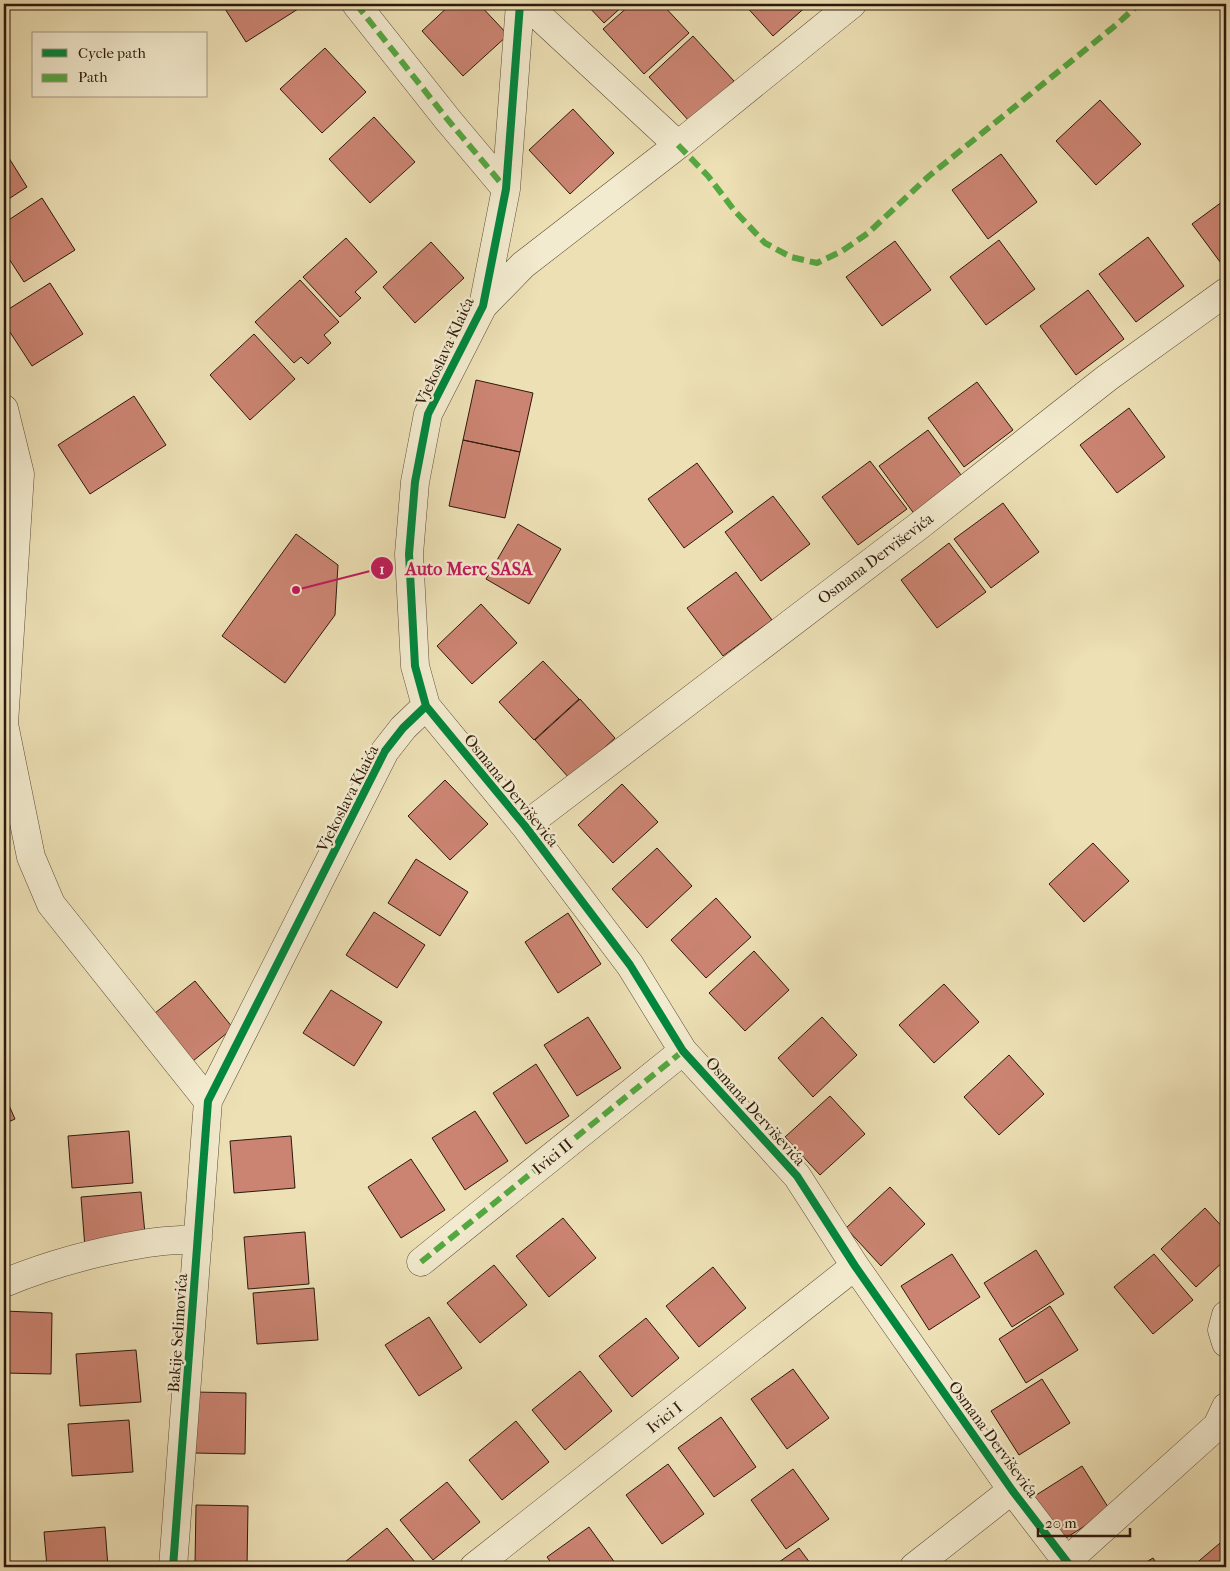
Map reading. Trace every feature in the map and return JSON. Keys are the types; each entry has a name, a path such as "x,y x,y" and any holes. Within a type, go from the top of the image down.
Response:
{"street":[{"path":"356,4 448,120 506,189"},
{"name":"Vjekoslava Klaića","path":"208,1101 385,751 403,728 426,706 415,666 409,554 415,482 428,414 483,306 506,189 520,4"},
{"path":"526,4 678,145"},
{"path":"483,306 523,266 678,145 852,4"},
{"name":"Osmana Derviševića","path":"525,826 920,525 1107,378 1226,292"},
{"path":"4,409 20,474 4,724 32,857 52,904 208,1101"},
{"name":"Osmana Derviševića","path":"426,706 525,826 630,965 683,1051 797,1176 855,1266 1012,1490 1069,1564"},
{"name":"Ivici II","path":"422,1262 683,1051"},
{"name":"Bakije Selimovića","path":"173,1567 208,1101"},
{"path":"4,1283 38,1269 88,1255 150,1243 198,1239"},
{"name":"Ivici I","path":"474,1567 855,1266"},
{"path":"1226,1315 1222,1330 1226,1343"},
{"path":"1069,1564 1217,1426 1226,1407"},
{"path":"914,1567 1012,1490"}],"building":[{"path":"222,4 294,4 298,9 246,42"},
{"path":"451,4 479,4 508,35 463,76 422,31"},
{"path":"586,4 625,4 604,23"},
{"path":"631,4 662,4 689,33 644,74 603,29"},
{"path":"744,4 809,4 773,36"},
{"path":"693,36 734,81 690,122 649,77"},
{"path":"325,48 366,92 322,133 280,89"},
{"path":"1100,100 1141,144 1096,185 1056,141"},
{"path":"573,109 614,153 570,194 529,150"},
{"path":"374,117 415,162 370,203 329,159"},
{"path":"4,150 27,187 4,202"},
{"path":"1001,154 1037,202 988,239 952,190"},
{"path":"42,198 75,250 24,282 4,251 4,223"},
{"path":"1226,199 1226,270 1192,224"},
{"path":"1148,237 1184,286 1136,322 1099,274"},
{"path":"346,238 377,272 355,292 361,298 340,317 303,277"},
{"path":"999,240 1035,289 986,325 950,277"},
{"path":"895,241 931,290 882,326 846,277"},
{"path":"431,242 464,278 415,323 383,287"},
{"path":"300,280 339,322 324,335 331,343 308,364 301,357 294,363 255,322"},
{"path":"50,283 83,334 32,366 4,323 4,312"},
{"path":"1088,290 1124,339 1076,375 1040,326"},
{"path":"254,334 295,379 250,420 210,375"},
{"path":"476,380 533,393 520,452 463,440"},
{"path":"977,382 1013,430 964,467 928,418"},
{"path":"134,396 166,445 90,494 58,445"},
{"path":"1129,408 1165,457 1117,493 1080,445"},
{"path":"928,430 964,479 915,515 879,466"},
{"path":"463,440 520,452 505,518 449,506"},
{"path":"870,461 907,509 858,545 822,497"},
{"path":"697,463 733,512 684,548 648,499"},
{"path":"773,496 810,544 761,581 725,532"},
{"path":"1003,503 1039,552 991,588 954,539"},
{"path":"518,524 561,549 529,604 486,579"},
{"path":"296,534 338,565 335,615 285,683 222,636"},
{"path":"949,543 986,592 937,628 901,580"},
{"path":"736,572 772,620 723,656 687,608"},
{"path":"481,604 517,643 472,684 437,646"},
{"path":"543,661 579,699 534,740 499,702"},
{"path":"580,699 615,738 570,779 535,740"},
{"path":"445,780 488,824 450,860 408,816"},
{"path":"622,784 658,822 613,863 578,825"},
{"path":"1093,843 1129,881 1084,922 1049,884"},
{"path":"657,848 692,886 647,928 612,889"},
{"path":"416,859 468,892 440,936 388,903"},
{"path":"716,898 751,937 706,978 671,940"},
{"path":"374,912 425,945 397,988 346,955"},
{"path":"568,913 601,964 558,993 525,942"},
{"path":"754,951 789,990 745,1031 709,993"},
{"path":"195,981 233,1028 193,1061 155,1013"},
{"path":"944,984 979,1022 934,1063 899,1025"},
{"path":"331,990 382,1022 354,1066 303,1033"},
{"path":"588,1017 621,1068 577,1096 544,1045"},
{"path":"822,1017 857,1055 813,1097 778,1058"},
{"path":"1009,1055 1044,1094 999,1135 964,1097"},
{"path":"536,1064 569,1116 526,1144 493,1093"},
{"path":"4,1094 15,1119 4,1124"},
{"path":"830,1096 865,1134 820,1175 785,1137"},
{"path":"475,1111 508,1161 465,1190 432,1138"},
{"path":"129,1131 133,1183 72,1188 68,1136"},
{"path":"291,1136 295,1188 234,1193 230,1141"},
{"path":"411,1159 445,1210 401,1238 368,1187"},
{"path":"890,1187 925,1224 881,1266 846,1228"},
{"path":"141,1192 146,1244 85,1248 81,1197"},
{"path":"1205,1208 1226,1231 1226,1259 1196,1287 1161,1249"},
{"path":"563,1218 596,1258 549,1297 516,1256"},
{"path":"305,1232 309,1284 248,1289 244,1237"},
{"path":"1036,1250 1064,1294 1012,1327 984,1283"},
{"path":"952,1254 980,1297 929,1330 901,1286"},
{"path":"1154,1254 1193,1300 1153,1334 1114,1287"},
{"path":"494,1265 527,1305 480,1343 447,1303"},
{"path":"713,1267 746,1308 699,1347 666,1306"},
{"path":"314,1288 318,1340 257,1344 253,1293"},
{"path":"1050,1306 1078,1350 1026,1383 999,1339"},
{"path":"4,1311 52,1313 51,1374 4,1373"},
{"path":"429,1317 462,1368 419,1396 385,1345"},
{"path":"646,1318 679,1358 632,1397 599,1356"},
{"path":"136,1350 141,1402 80,1406 76,1354"},
{"path":"793,1369 829,1418 787,1449 751,1399"},
{"path":"580,1371 612,1411 565,1450 532,1410"},
{"path":"1042,1379 1070,1423 1019,1455 991,1411"},
{"path":"194,1392 246,1393 245,1454 193,1453"},
{"path":"721,1417 756,1467 714,1497 678,1448"},
{"path":"129,1420 133,1472 72,1476 68,1424"},
{"path":"516,1421 549,1462 502,1500 469,1460"},
{"path":"668,1464 704,1514 662,1544 626,1495"},
{"path":"1082,1466 1110,1510 1058,1543 1030,1499"},
{"path":"793,1469 829,1519 786,1549 751,1500"},
{"path":"447,1482 480,1522 433,1560 400,1520"},
{"path":"196,1505 248,1506 247,1567 195,1565"},
{"path":"105,1527 108,1567 47,1567 44,1532"},
{"path":"589,1527 618,1567 554,1567 547,1557"},
{"path":"387,1528 419,1567 340,1566"},
{"path":"1226,1538 1226,1567 1193,1566"},
{"path":"799,1548 813,1567 772,1567"},
{"path":"1153,1558 1159,1567 1138,1567"}],"marked path":[{"path":"356,4 448,120 506,189"},
{"path":"678,145 708,176 734,210 765,243 791,257 817,263 842,251 868,233 929,176 1116,25 1139,4"},
{"path":"421,1262 683,1051"}],"cycle path":[{"path":"173,1567 208,1101 385,751 403,728 426,706 415,666 409,554 415,482 428,414 483,306 506,189 520,4"},
{"path":"426,706 525,826 630,965 683,1051 797,1176 855,1266 1012,1490 1071,1567"}],"place":[{"name":"Auto Merc SASA","path":"296,590"}]}
